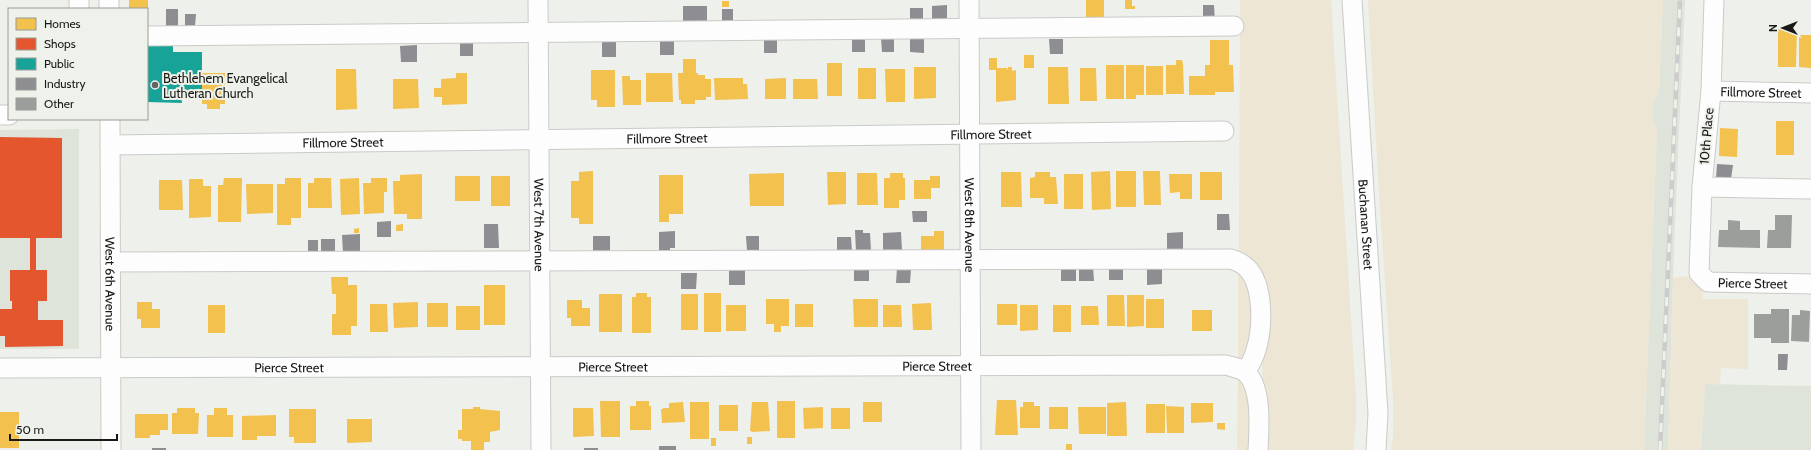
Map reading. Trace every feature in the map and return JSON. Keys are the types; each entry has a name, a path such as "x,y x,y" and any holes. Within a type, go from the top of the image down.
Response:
{"street":[{"name":"West 7th Avenue","path":"538,0 541,450"},
{"name":"West 8th Avenue","path":"969,0 971,450"},
{"name":"Buchanan Street","path":"1352,0 1378,413 1376,450"},
{"name":"10th Place","path":"1699,273 1702,187 1711,91 1714,0"},
{"path":"148,36 1234,26"},
{"name":"Fillmore Street","path":"1711,91 1811,93"},
{"name":"West 6th Avenue","path":"110,120 111,450"},
{"name":"Fillmore Street","path":"110,145 1224,131"},
{"path":"1702,187 1811,189"},
{"path":"110,262 540,262 1231,258 1241,263 1248,269 1255,282 1259,298 1260,317 1257,349 1252,361 1244,372 1253,384 1257,395 1258,450"},
{"name":"Pierce Street","path":"1699,273 1708,282 1811,284"},
{"name":"Pierce Street","path":"0,368 1226,365 1244,372"}],"shaded area":[{"path":"1240,0 1331,0 1356,399 1356,421 1353,450 1261,450 1263,324 1239,252"},
{"path":"1368,0 1663,0 1659,91 1652,110 1657,128 1644,450 1391,450 1393,437 1393,399"},
{"path":"1663,0 1685,0 1674,245 1668,450 1644,450 1657,128 1652,120 1653,103 1659,91"},
{"path":"79,129 79,349 0,349 0,130"},
{"path":"1238,264 1255,294 1250,352 1238,364"},
{"path":"1687,276 1703,281 1703,299 1748,299 1748,369 1721,368 1720,384 1705,384 1701,450 1668,450 1673,278"},
{"path":"1238,376 1248,383 1253,450 1237,450"},
{"path":"1705,384 1811,386 1811,450 1701,450"}],"building: Homes":[{"path":"129,0 148,0 148,8 129,8"},
{"path":"1086,0 1104,0 1104,19 1086,19"},
{"path":"1125,0 1132,0 1132,6 1135,6 1135,9 1125,9"},
{"path":"722,1 729,1 729,7 722,7"},
{"path":"1778,29 1797,30 1796,67 1778,67"},
{"path":"1799,35 1811,35 1811,68 1799,67"},
{"path":"1210,40 1229,40 1229,65 1233,65 1234,92 1215,92 1215,95 1189,95 1189,76 1205,76 1205,65 1210,65"},
{"path":"1024,55 1034,55 1034,68 1024,68"},
{"path":"989,58 997,58 997,68 1007,68 1008,70 1008,67 1012,67 1012,71 1016,70 1016,100 996,102 996,70 989,70"},
{"path":"683,59 696,59 696,73 698,73 698,75 705,75 705,79 711,79 711,97 706,97 706,100 695,100 695,104 681,104 681,100 679,100 678,73 683,73"},
{"path":"1176,60 1182,60 1183,64 1184,94 1166,94 1166,65 1176,65"},
{"path":"827,63 842,63 842,96 827,96"},
{"path":"1106,65 1124,65 1124,99 1106,99"},
{"path":"1126,65 1144,65 1144,95 1136,95 1136,99 1126,99"},
{"path":"1146,66 1163,66 1163,95 1146,95"},
{"path":"914,67 936,67 936,98 914,99"},
{"path":"1048,67 1068,67 1069,104 1048,104"},
{"path":"858,68 876,68 876,99 858,99"},
{"path":"1080,68 1096,68 1097,101 1080,101"},
{"path":"336,69 356,69 357,109 336,110"},
{"path":"885,69 905,69 905,102 886,102"},
{"path":"591,70 615,70 615,107 597,107 597,100 591,100"},
{"path":"202,73 225,73 225,104 220,104 220,109 207,109 207,104 202,104"},
{"path":"456,73 467,73 467,104 442,105 442,97 434,97 434,88 441,88 441,79 456,78"},
{"path":"646,73 672,73 673,102 646,102"},
{"path":"622,76 630,76 630,80 641,80 641,105 623,105"},
{"path":"714,78 743,78 743,84 747,84 748,99 715,100"},
{"path":"786,78 786,99 765,99 765,79"},
{"path":"393,79 418,79 419,108 393,109"},
{"path":"793,79 817,79 818,99 793,99"},
{"path":"1776,121 1794,121 1794,155 1776,155"},
{"path":"1720,128 1738,129 1737,157 1719,156"},
{"path":"593,171 593,224 579,224 579,218 571,218 571,181 579,181 579,172"},
{"path":"1110,171 1111,209 1092,210 1091,172"},
{"path":"1116,171 1136,171 1136,207 1116,207"},
{"path":"1143,171 1160,171 1161,205 1144,205"},
{"path":"827,172 846,172 846,204 828,205"},
{"path":"1001,172 1021,172 1022,207 1001,207"},
{"path":"1035,172 1050,172 1050,177 1056,177 1058,204 1044,204 1044,198 1030,198 1030,178 1035,177"},
{"path":"1200,172 1222,172 1222,200 1200,200"},
{"path":"784,173 784,206 750,206 749,174"},
{"path":"857,173 877,173 878,205 857,205"},
{"path":"890,173 903,173 903,178 905,178 905,200 899,200 899,208 884,208 884,178 890,178"},
{"path":"422,174 422,219 407,219 407,214 394,214 393,181 400,181 400,175"},
{"path":"1064,174 1083,174 1083,209 1064,209"},
{"path":"1169,174 1192,174 1192,199 1180,199 1180,192 1170,193"},
{"path":"659,175 683,175 683,214 669,214 669,222 659,222"},
{"path":"455,176 480,176 480,201 455,201"},
{"path":"491,176 510,176 510,206 491,206"},
{"path":"930,176 940,176 940,188 931,188 931,199 914,199 914,180 930,180"},
{"path":"224,178 242,178 241,222 218,222 218,185 223,185"},
{"path":"285,178 301,178 301,218 291,218 291,225 277,225 277,184 285,184"},
{"path":"314,178 331,178 332,208 308,208 308,183 314,183"},
{"path":"359,178 360,214 341,215 340,179"},
{"path":"371,178 387,178 387,192 384,192 384,213 364,214 363,183 371,183"},
{"path":"189,179 203,179 203,186 211,186 211,217 189,218"},
{"path":"159,180 182,180 183,210 159,210"},
{"path":"246,184 273,184 273,213 247,214"},
{"path":"403,224 403,231 396,231 396,225"},
{"path":"359,228 359,233 354,233 354,229"},
{"path":"934,231 944,231 944,252 921,252 921,236 934,236"},
{"path":"331,277 348,277 348,285 357,285 357,326 351,326 351,335 332,335 332,314 336,314 336,294 332,294"},
{"path":"484,285 505,285 505,325 484,325"},
{"path":"636,293 647,293 647,297 651,297 651,333 632,333 632,297 636,297"},
{"path":"704,293 721,293 721,332 704,332"},
{"path":"599,294 622,294 622,332 599,332"},
{"path":"681,294 698,294 698,330 681,330"},
{"path":"1107,295 1124,295 1125,326 1107,326"},
{"path":"1127,295 1144,295 1144,326 1127,327"},
{"path":"766,299 789,299 789,326 781,326 781,332 774,332 774,324 766,324"},
{"path":"853,299 878,299 878,327 854,327"},
{"path":"1146,299 1164,299 1164,328 1146,328"},
{"path":"567,300 582,300 582,308 590,308 590,326 571,326 571,318 567,318"},
{"path":"137,302 152,302 152,309 160,309 160,328 141,328 141,319 137,319"},
{"path":"418,302 418,327 394,328 393,303"},
{"path":"427,303 448,303 448,327 427,327"},
{"path":"931,303 932,330 913,330 912,304"},
{"path":"370,304 387,304 388,332 370,332"},
{"path":"795,304 813,304 813,327 795,327"},
{"path":"997,304 1017,304 1017,325 997,325"},
{"path":"208,305 225,305 225,333 208,333"},
{"path":"726,305 746,305 746,331 726,331"},
{"path":"883,305 901,305 902,327 883,327"},
{"path":"1020,305 1038,305 1038,330 1020,331"},
{"path":"1053,305 1071,305 1071,332 1053,332"},
{"path":"456,306 480,306 480,330 456,330"},
{"path":"1081,306 1098,306 1099,325 1081,325"},
{"path":"1192,310 1212,310 1212,331 1192,331"},
{"path":"997,400 1016,400 1018,435 995,435"},
{"path":"600,401 620,401 620,437 601,437"},
{"path":"636,401 649,401 649,406 651,406 651,430 630,430 630,406 636,406"},
{"path":"777,401 795,401 795,438 777,438"},
{"path":"683,402 685,422 662,423 661,409 669,408 669,403"},
{"path":"690,402 709,402 709,439 690,439"},
{"path":"752,402 768,402 770,431 750,431"},
{"path":"863,402 882,402 882,422 863,422"},
{"path":"1023,402 1034,402 1034,406 1040,406 1040,428 1020,428 1020,407 1023,407"},
{"path":"1126,402 1127,436 1107,436 1107,403"},
{"path":"1191,403 1213,403 1213,422 1191,423"},
{"path":"1146,404 1165,404 1165,433 1146,433"},
{"path":"719,405 738,405 738,431 719,431"},
{"path":"1166,406 1184,407 1184,433 1167,433"},
{"path":"473,407 500,411 500,430 490,432 490,442 484,442 484,450 471,450 471,441 462,441 462,439 458,439 458,430 462,430 462,409 473,409"},
{"path":"823,407 823,428 804,429 803,408"},
{"path":"1049,407 1068,407 1068,429 1049,429"},
{"path":"1078,407 1106,407 1106,434 1079,434"},
{"path":"177,408 195,408 195,413 199,413 198,434 172,434 172,413 177,413"},
{"path":"214,408 227,408 227,415 233,415 233,437 207,437 207,415 214,415"},
{"path":"573,408 593,408 594,436 573,437"},
{"path":"831,408 850,408 850,429 831,429"},
{"path":"289,409 316,409 316,443 294,443 294,437 289,437"},
{"path":"0,412 19,412 19,448 0,448"},
{"path":"135,414 168,414 168,430 160,430 160,435 150,435 150,438 135,438"},
{"path":"276,415 276,436 257,436 257,440 242,440 242,416"},
{"path":"347,419 372,419 372,442 347,443"},
{"path":"1217,423 1225,423 1225,430 1217,429"},
{"path":"747,437 752,437 752,444 747,444"},
{"path":"711,438 716,438 716,446 711,446"},
{"path":"1066,444 1072,444 1072,450 1066,450"}],"building: Shops":[{"path":"0,137 62,138 62,238 36,238 36,270 47,270 47,301 38,301 38,320 63,320 63,346 5,347 5,336 0,336 0,309 12,309 12,301 10,301 10,270 30,270 30,238 0,238"}],"building: Public":[{"path":"173,43 173,52 202,52 202,97 181,97 182,103 148,102 148,44"}],"building: Industry":[{"path":"947,5 947,22 932,22 932,6"},
{"path":"1203,5 1214,5 1215,21 1203,21"},
{"path":"683,6 707,6 707,24 683,25"},
{"path":"910,8 923,8 923,21 910,22"},
{"path":"166,9 178,9 178,29 166,29"},
{"path":"722,9 733,9 733,24 722,25"},
{"path":"185,14 196,14 195,26 185,26"},
{"path":"881,38 894,38 894,52 882,52"},
{"path":"764,39 777,40 777,53 764,53"},
{"path":"852,39 865,39 865,52 852,52"},
{"path":"910,39 924,39 924,53 910,52"},
{"path":"1049,39 1063,39 1063,54 1050,54"},
{"path":"602,41 616,41 616,57 602,57"},
{"path":"660,41 674,41 674,55 660,55"},
{"path":"460,42 473,42 473,56 460,56"},
{"path":"417,45 417,62 401,62 400,46"},
{"path":"1717,164 1733,165 1731,179 1716,178"},
{"path":"912,211 927,211 927,222 913,222"},
{"path":"1217,214 1229,214 1230,230 1217,230"},
{"path":"391,221 391,237 377,237 377,222"},
{"path":"484,224 498,224 499,248 484,248"},
{"path":"855,230 863,230 863,233 870,233 871,251 856,252"},
{"path":"675,231 675,248 670,248 670,254 659,254 659,232"},
{"path":"901,232 902,250 883,250 883,233"},
{"path":"1183,232 1183,250 1167,250 1167,233"},
{"path":"360,234 360,252 343,253 342,235"},
{"path":"593,236 610,236 610,252 593,252"},
{"path":"746,236 759,236 759,251 747,251"},
{"path":"837,237 851,237 852,252 837,252"},
{"path":"321,239 335,239 335,253 321,254"},
{"path":"308,240 318,240 318,254 308,254"},
{"path":"1109,265 1123,265 1123,280 1109,280"},
{"path":"745,266 745,285 729,285 729,267"},
{"path":"1076,266 1076,281 1061,281 1061,267"},
{"path":"1093,266 1094,281 1079,281 1079,267"},
{"path":"854,267 869,267 869,281 854,281"},
{"path":"897,268 911,269 910,283 896,283"},
{"path":"1147,268 1162,268 1162,284 1147,285"},
{"path":"681,273 697,273 696,289 681,289"},
{"path":"1778,354 1788,354 1787,370 1778,370"},
{"path":"659,446 676,446 676,450 659,450"},
{"path":"152,448 166,448 166,450 152,450"},
{"path":"584,448 598,448 598,450 584,450"}],"building: Other":[{"path":"1775,215 1792,215 1791,248 1767,248 1768,230 1775,230"},
{"path":"1728,220 1740,221 1740,230 1760,230 1760,248 1718,247 1719,230 1728,230"},
{"path":"1771,309 1789,309 1789,343 1771,343 1771,338 1754,338 1754,314 1771,314"},
{"path":"1800,310 1810,311 1809,342 1791,341 1792,315 1800,315"}],"railway":[{"path":"1660,450 1680,0"}],"place":[{"name":"Bethlehem Evangelical Lutheran Church","path":"155,85"}]}
